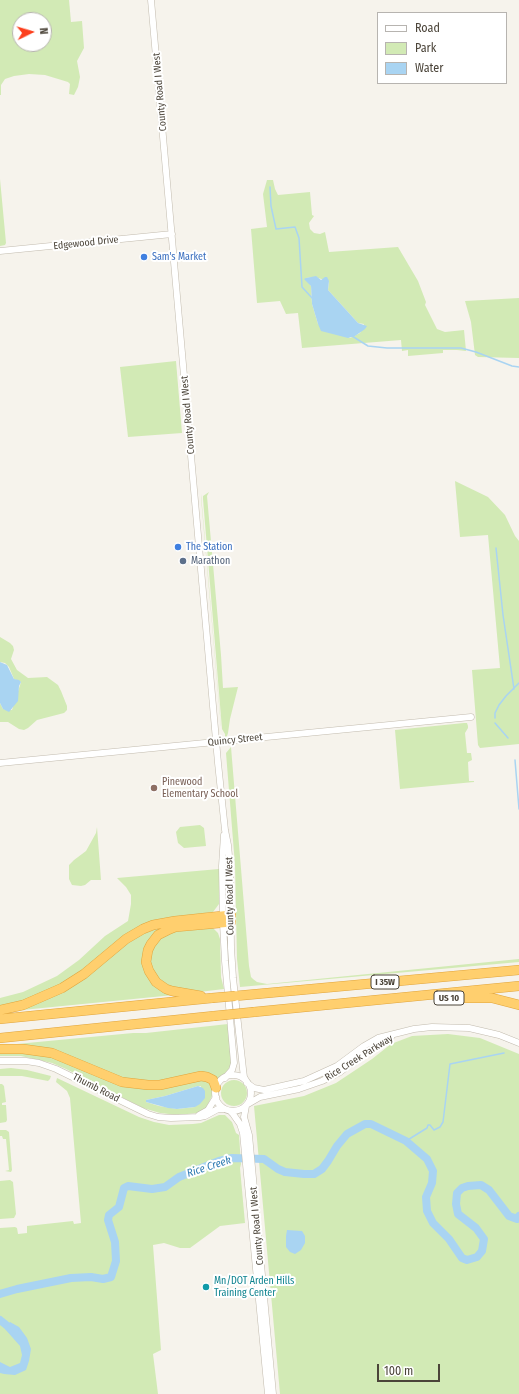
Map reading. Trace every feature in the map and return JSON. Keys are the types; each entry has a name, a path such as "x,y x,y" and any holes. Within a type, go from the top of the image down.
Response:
{"highway":[{"path":"212,998 172,991 161,986 156,982 149,971 146,956 151,944 158,935 164,931 175,927 227,919"},
{"path":"0,1010 23,1005 62,988 84,974 126,939 143,929 154,925 176,921 227,919"},
{"name":"I 35W","path":"0,1019 252,994 519,970"},
{"name":"I 35W","path":"0,1038 519,986"},
{"name":"US 10","path":"378,1000 480,997 505,1000 519,1005"},
{"path":"0,1049 23,1049 52,1053 122,1082 160,1085 201,1076 207,1077 212,1080 216,1093"}],"street":[{"name":"County Road I West","path":"152,0 225,830 223,851 232,978 244,1077 247,1082"},
{"name":"Edgewood Drive","path":"0,251 172,234"},
{"name":"Quincy Street","path":"0,763 471,717"},
{"name":"County Road I West","path":"225,1078 232,1070 234,1063 226,983 227,919"},
{"name":"Rice Creek Parkway","path":"247,1082 254,1088 264,1090 304,1081 337,1066 370,1042 378,1038 414,1029 432,1027 469,1028 499,1035 519,1043"},
{"name":"Rice Creek Parkway","path":"247,1105 260,1096 299,1089 322,1081 340,1072 374,1047 401,1032"},
{"name":"Thumb Road","path":"0,1061 26,1061 39,1063 56,1069 148,1114 158,1117 171,1118 205,1116 218,1109 227,1110"},
{"path":"230,1076 239,1076 247,1082 251,1093 247,1105 238,1111 227,1110 220,1106 216,1093 220,1082 230,1076"},
{"name":"Thumb Road","path":"192,1117 208,1110 216,1093"},
{"name":"County Road I West","path":"247,1105 244,1117 249,1135 248,1154"},
{"name":"County Road I West","path":"227,1110 233,1114 242,1128 248,1154 273,1394"},
{"name":"County Road I West","path":"249,1164 268,1394"}],"green space":[{"path":"0,0 69,0 71,22 82,21 84,48 77,61 80,77 78,87 74,95 69,94 70,84 68,82 45,75 29,74 5,79 1,85 1,95"},
{"path":"0,179 6,243 5,245 0,246"},
{"path":"267,180 273,180 278,195 310,192 312,215 314,216 309,223 310,229 314,233 320,234 325,232 329,252 398,247 418,281 426,302 425,305 437,329 445,332 464,330 466,351 443,350 443,353 408,356 408,350 402,351 401,340 302,348 298,313 286,314 280,301 257,303 251,229 267,227 263,194","holes":["314,277 329,281 328,290 358,323 364,324 360,333 350,338 318,324 312,304 311,286 306,278"]},
{"path":"519,298 519,358 478,357 475,355 471,322 465,301"},
{"path":"176,361 182,433 128,437 120,367"},
{"path":"455,481 488,497 505,515 519,541 519,744 480,748 478,745 472,670 500,668 488,535 460,537"},
{"path":"209,492 207,496 223,688 238,687 228,733 225,737 222,729 203,499 203,496"},
{"path":"201,494 221,725 221,727 201,498"},
{"path":"0,637 13,646 14,650 11,659 17,670 28,678 47,677 58,685 67,706 67,710 64,713 37,720 24,730 19,729 8,722 0,722 0,703 3,709 12,710 21,682 14,679 9,667 5,663 0,662"},
{"path":"467,723 468,728 465,733 467,753 471,753 472,760 468,762 469,781 474,782 400,789 395,730"},
{"path":"231,747 249,966 251,977 257,982 267,984 519,959 519,962 240,987 237,959 235,865 226,753"},
{"path":"200,825 204,828 206,846 184,848 178,843 176,832 180,827"},
{"path":"97,827 101,880 91,880 85,885 81,886 72,885 69,879 69,865 86,851 96,833"},
{"path":"219,869 219,904 213,912 158,920 82,972 40,996 0,1007 0,998 23,992 57,976 79,960 105,936 128,921 131,895 126,887 117,878"},
{"path":"166,925 144,963 174,995 12,1011 35,1002 135,936"},
{"path":"213,928 218,933 220,939 221,977 224,989 199,992 166,987 150,969 149,965 153,943 170,932"},
{"path":"228,1024 232,1059 231,1065 217,1082 214,1078 132,1082 85,1063 6,1045 146,1033"},
{"path":"448,1034 480,1038 519,1054 519,1394 280,1394 254,1106 304,1096 336,1083 372,1059 391,1044 412,1036"},
{"path":"0,1051 49,1055 128,1086 196,1078 210,1081 213,1094 206,1108 197,1113 178,1115 160,1113 143,1108 52,1063 21,1056 0,1056","holes":["201,1086 195,1107 177,1109 146,1102 146,1100"]},
{"path":"11,1068 51,1076 48,1081 22,1076 0,1076 0,1069"},
{"path":"57,1078 139,1117 154,1122 169,1125 193,1124 201,1123 219,1115 225,1115 232,1122 236,1133 239,1135 240,1168 245,1223 220,1226 190,1248 180,1248 164,1243 153,1245 161,1350 153,1354 158,1394 0,1394 0,1228 15,1227 17,1228 18,1234 27,1233 27,1226 73,1221 74,1224 81,1223 70,1098 67,1091 56,1082"},
{"path":"234,1080 243,1084 247,1093 243,1102 234,1106 225,1102 221,1093 225,1084"},
{"path":"0,1084 4,1086 6,1102 2,1103 2,1105 6,1105 7,1120 6,1122 0,1123"},
{"path":"0,1130 6,1130 9,1132 11,1172 5,1171 9,1170 6,1139 3,1139 2,1136 0,1136"},
{"path":"10,1180 13,1182 16,1214 14,1218 0,1219 0,1181"}],"water":[{"path":"316,276 321,280 327,277 329,281 328,290 358,323 367,326 365,329 355,336 348,338 321,331 312,304 311,286 304,279"},
{"path":"0,662 7,665 14,679 21,682 19,686 18,701 9,712 3,709 0,703"},
{"path":"198,1086 203,1088 205,1091 205,1098 195,1107 177,1109 146,1102 146,1100"},
{"path":"287,1230 302,1231 305,1236 305,1243 301,1250 295,1254 290,1252 286,1247"},
{"path":"10,1322 19,1327 27,1338 31,1349 26,1370 15,1375 0,1373 0,1362 10,1367 20,1363 22,1355 20,1346 5,1329"}],"waterway":[{"path":"270,187 271,206 276,229 295,227 299,238 302,287 313,299"},
{"path":"352,336 368,346 387,348 461,348 476,352 512,366 519,367"},
{"path":"496,548 503,615 514,689"},
{"path":"495,718 495,713 499,705 519,683"},
{"path":"495,723 508,738"},
{"path":"515,760 519,809"},
{"path":"406,1141 427,1128 428,1125 430,1125 434,1130 440,1127 443,1122 450,1064 504,1053"},
{"name":"Rice Creek","path":"0,1294 71,1278 91,1277 103,1279 111,1277 116,1261 115,1242 108,1220 109,1215 119,1207 124,1188 128,1186 152,1189 165,1187 179,1177 219,1161 232,1158 264,1159 285,1172 314,1174 322,1169 347,1134 365,1124 371,1124 406,1141 427,1159 433,1171 432,1183 426,1197 427,1211 433,1223 449,1239 462,1258 467,1260 477,1257 482,1251 484,1239 476,1228 458,1214 456,1204 457,1193 462,1188 481,1185 489,1190 509,1216 517,1219 519,1216"},
{"name":"Rice Creek","path":"0,1320 15,1332"}],"place":[{"name":"Sam's Market","path":"144,257"},
{"name":"The Station","path":"178,547"},
{"name":"Marathon","path":"183,561"},
{"name":"Pinewood Elementary School","path":"154,788"},
{"name":"Mn/DOT Arden Hills Training Center","path":"206,1287"}]}
